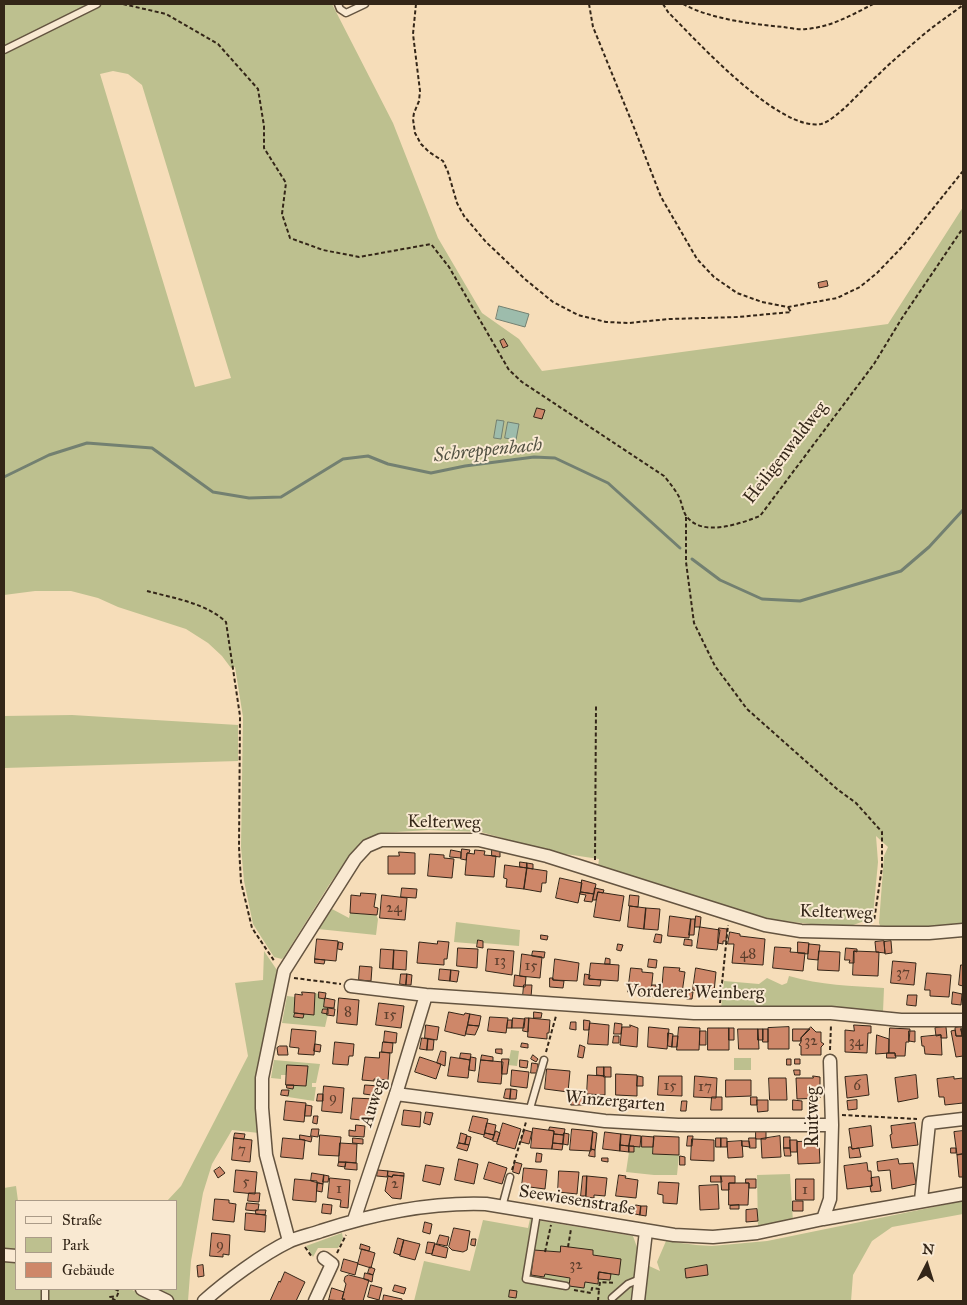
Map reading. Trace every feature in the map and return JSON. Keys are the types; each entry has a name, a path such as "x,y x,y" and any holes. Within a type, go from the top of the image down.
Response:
{"street":[{"name":"Kelterweg","path":"294,1240 266,1155 262,1108 262,1078 284,971 354,858 366,846 381,840 479,840 547,856 765,925 801,931 929,933 963,930"},
{"name":"Vorderer Weinberg","path":"351,986 426,995 694,1013 831,1013 901,1020 963,1020"},
{"name":"Auweg","path":"354,1220 396,1094 426,995"},
{"name":"Ruitweg","path":"823,1219 830,1199 832,1125 830,1061"},
{"name":"Winzergarten","path":"396,1094 605,1121 678,1125 832,1125"},
{"path":"921,1200 927,1175 929,1123 963,1119"},
{"name":"Seewiesenstraße","path":"204,1301 256,1262 294,1240 354,1220 407,1210 460,1203 502,1207 674,1235 713,1237 757,1233 823,1219 856,1216 921,1200 963,1194"},
{"path":"638,1301 646,1231"},
{"path":"315,1301 328,1261"},
{"path":"144,1290 167,1301"}],"lane":[{"path":"4,50 98,4"},
{"path":"338,4 340,9 346,13 365,4"},
{"path":"529,1112 544,1060"},
{"path":"502,1207 510,1177"},
{"path":"537,1213 526,1279 566,1286"},
{"path":"612,1298 628,1284 640,1278"}],"path":[{"path":"123,4 166,14 218,44 258,89 264,126 264,148 286,183 282,214 290,238 323,250 359,257 431,244 449,267 509,370 522,382 664,476 679,496 686,516 686,562 694,623 715,666 747,709 856,804 882,832 882,867 871,933"},
{"path":"416,4 413,34 420,91 413,119 415,133 421,144 429,152 443,161 457,203 464,216 486,242 526,280 553,302 578,315 606,322 629,323 791,312 788,307"},
{"path":"589,4 592,27 661,197 697,259 714,277 737,292 762,302 788,307 837,298 866,282 877,273 902,246 963,171"},
{"path":"663,4 668,12 721,66 758,97 796,121 809,125 821,124 832,119 878,74 925,33 963,5"},
{"path":"683,4 694,10 719,17 805,30 840,22 873,4"},
{"name":"Heiligenwaldweg","path":"686,516 697,526 706,528 745,521 760,516 874,364 902,318 963,228"},
{"path":"147,591 193,604 226,622 240,716 239,847 241,882 252,928 275,963 291,977 351,986"},
{"path":"595,872 596,705"},
{"path":"721,1001 728,934"},
{"path":"544,1060 559,1005"},
{"name":"Ruitweg","path":"830,1061 831,1013"},
{"path":"510,1177 529,1112"},
{"path":"832,1125 841,1115 918,1119 929,1123"},
{"path":"545,1252 552,1216"},
{"path":"568,1247 573,1219"},
{"path":"294,1240 313,1258 328,1261 354,1220"},
{"path":"598,1301 600,1282 606,1282"},
{"path":"566,1286 566,1289 591,1293 592,1283"},
{"path":"592,1288 599,1289"},
{"path":"116,1301 110,1298 117,1296 119,1291 117,1290"}],"green space":[{"path":"4,4 332,4 393,123 438,238 482,313 519,339 542,371 888,324 963,207 963,926 881,928 879,923 884,856 888,847 876,836 878,862 873,916 845,928 767,919 598,867 599,859 552,852 481,832 429,830 380,833 353,851 329,885 284,957 282,959 274,957 253,924 244,881 241,847 243,717 235,667 231,668 222,656 208,643 186,629 118,607 98,598 71,591 35,591 4,595","holes":["113,71 128,74 142,85 231,378 195,387 100,74"]},
{"path":"72,715 238,725 238,761 4,768 4,716"},
{"path":"332,909 349,918 350,913 376,915 378,919 376,935 318,929"},
{"path":"456,922 520,930 519,946 483,943 483,941 478,940 478,944 454,942"},
{"path":"264,951 279,973 255,1087 259,1133 232,1130 212,1164 203,1193 191,1261 188,1301 177,1301 151,1290 178,1290 178,1200 168,1200 181,1186 248,1056 235,983 263,980"},
{"path":"789,976 824,983 884,988 883,1012 823,1007 721,1008 724,981 759,984 767,978 782,985 787,983"},
{"path":"315,993 319,994 319,998 325,999 328,1009 323,1009 322,1013 328,1014 325,1027 282,1023 287,996 295,997 294,1017 303,1018 304,1014 314,1014"},
{"path":"511,1050 519,1051 517,1066 508,1065"},
{"path":"734,1058 751,1058 751,1070 734,1070"},
{"path":"274,1060 320,1064 316,1083 312,1083 312,1087 316,1087 314,1101 288,1097 289,1089 293,1089 294,1085 306,1086 307,1066 287,1065 286,1075 281,1075 281,1079 271,1078"},
{"path":"634,1146 653,1147 653,1153 679,1155 677,1175 626,1172 629,1152 634,1152"},
{"path":"790,1174 793,1222 758,1228 757,1175"},
{"path":"16,1186 18,1200 15,1200 15,1253 4,1252 4,1188"},
{"path":"963,1201 963,1214 892,1227 872,1241 853,1275 851,1301 414,1301 424,1261 470,1271 483,1220 528,1228 530,1219 633,1236 638,1250 636,1260 660,1271 657,1262 666,1241 712,1246 767,1241"},
{"path":"342,1233 343,1238 338,1248 318,1248 313,1257 306,1246"},
{"path":"4,1259 15,1260 15,1290 42,1290 42,1301 4,1301"},
{"path":"48,1290 132,1290 157,1301 48,1301"}],"shaded area":[{"path":"499,306 529,314 525,327 496,319"},
{"path":"497,420 504,421 501,439 494,438"},
{"path":"508,422 519,424 516,440 505,438"}],"building":[{"path":"827,281 828,286 819,288 818,283"},
{"path":"504,339 508,346 503,348 500,341"},
{"path":"537,408 545,410 542,419 534,417"},
{"path":"462,849 470,850 467,853 466,860 461,859"},
{"path":"492,849 500,851 500,857 492,856"},
{"path":"451,850 461,852 461,858 450,857"},
{"path":"475,850 485,851 484,855 496,856 494,877 465,875 467,853 474,854"},
{"path":"399,852 415,853 415,874 388,874 388,856 399,856"},
{"path":"430,854 444,855 444,858 454,859 452,878 428,876"},
{"path":"520,862 527,863 527,868 520,867"},
{"path":"527,863 533,864 533,869 527,868"},
{"path":"505,865 527,868 524,889 506,887 507,879 504,878"},
{"path":"527,868 547,871 546,883 542,883 541,892 524,889"},
{"path":"560,878 582,883 578,903 556,898"},
{"path":"582,880 596,884 594,894 581,892"},
{"path":"402,888 417,889 416,898 401,897"},
{"path":"595,888 604,890 603,893 598,892 596,900 593,900"},
{"path":"581,892 594,894 592,902 584,901 586,895 580,894"},
{"path":"598,892 624,896 620,921 594,917"},
{"path":"361,893 376,894 374,907 378,908 377,915 350,913 351,895 360,896"},
{"path":"382,895 407,898 405,920 380,918"},
{"path":"630,895 639,896 638,907 629,906"},
{"path":"630,906 646,908 644,929 628,927"},
{"path":"646,908 660,909 658,930 644,929"},
{"path":"670,916 691,919 689,938 668,936"},
{"path":"696,916 701,917 700,927 695,927"},
{"path":"691,919 695,919 694,935 689,935"},
{"path":"700,927 720,930 717,950 697,948"},
{"path":"719,928 727,929 726,941 723,941 723,944 718,943"},
{"path":"730,932 740,934 740,936 765,939 763,965 732,963 734,944 728,944"},
{"path":"656,934 662,935 661,943 654,942"},
{"path":"541,935 548,936 547,940 541,939"},
{"path":"317,939 338,941 336,961 315,959"},
{"path":"685,939 692,940 692,946 684,945"},
{"path":"478,940 483,941 483,948 477,947"},
{"path":"438,941 449,942 447,959 444,959 444,965 417,963 419,942 437,944"},
{"path":"884,941 885,953 876,952 875,942"},
{"path":"891,941 892,953 885,954 884,942"},
{"path":"339,942 343,943 342,950 338,949"},
{"path":"798,942 809,943 808,954 798,953"},
{"path":"618,944 623,945 621,951 617,950"},
{"path":"809,944 820,945 818,960 808,959"},
{"path":"775,947 791,948 790,952 805,953 803,971 773,968"},
{"path":"458,948 478,949 477,968 457,966"},
{"path":"846,948 857,949 857,952 854,951 854,963 849,963 850,960 845,960"},
{"path":"381,949 394,950 393,969 380,968"},
{"path":"488,949 514,951 512,975 486,971"},
{"path":"394,950 407,951 406,970 393,969"},
{"path":"533,951 545,952 544,958 532,956"},
{"path":"819,951 840,952 839,971 818,970"},
{"path":"854,951 879,952 878,976 853,975"},
{"path":"522,954 542,957 540,978 520,976"},
{"path":"606,958 610,959 610,964 605,964"},
{"path":"315,959 325,960 324,964 315,963"},
{"path":"555,959 579,963 577,981 553,980"},
{"path":"649,959 657,960 656,968 648,967"},
{"path":"893,961 916,963 914,985 891,983"},
{"path":"591,963 619,965 618,981 589,979"},
{"path":"961,965 963,965 963,986 959,985"},
{"path":"360,966 372,967 371,981 359,980"},
{"path":"664,967 680,968 679,971 685,972 682,993 662,991"},
{"path":"631,968 653,973 651,992 628,992"},
{"path":"696,968 716,972 714,992 693,990"},
{"path":"440,969 451,970 450,981 439,980"},
{"path":"451,970 459,971 457,982 450,981"},
{"path":"927,973 951,975 949,997 930,996 930,990 925,990"},
{"path":"401,974 407,974 406,985 400,984"},
{"path":"407,974 412,975 411,985 406,985"},
{"path":"585,974 590,975 589,979 601,980 600,986 584,985"},
{"path":"515,975 526,977 525,987 514,986"},
{"path":"550,978 564,981 563,988 550,987"},
{"path":"524,985 532,985 531,997 523,996"},
{"path":"652,985 656,985 655,997 649,996"},
{"path":"657,987 661,987 662,991 667,992 667,998 656,997"},
{"path":"302,992 315,993 314,1015 294,1013 295,994 302,995"},
{"path":"319,992 326,993 325,999 319,998"},
{"path":"688,992 693,992 692,999 687,999"},
{"path":"953,992 962,994 961,1005 952,1004"},
{"path":"908,995 917,995 916,1006 907,1005"},
{"path":"325,998 335,1000 334,1008 324,1007"},
{"path":"339,998 359,1000 357,1025 337,1023"},
{"path":"379,1003 404,1006 401,1028 376,1025"},
{"path":"328,1008 335,1009 334,1016 327,1015"},
{"path":"323,1009 328,1009 328,1014 322,1013"},
{"path":"449,1012 464,1015 465,1013 470,1014 465,1036 445,1031"},
{"path":"534,1012 542,1013 541,1018 534,1018"},
{"path":"295,1013 304,1014 303,1018 294,1017"},
{"path":"470,1014 481,1016 479,1026 468,1025"},
{"path":"490,1017 508,1018 506,1033 488,1031"},
{"path":"513,1018 525,1019 524,1028 512,1028"},
{"path":"525,1018 529,1018 528,1032 523,1031"},
{"path":"529,1018 550,1020 547,1039 528,1037"},
{"path":"508,1020 512,1020 512,1028 507,1028"},
{"path":"584,1020 590,1021 589,1030 584,1030"},
{"path":"571,1022 576,1022 576,1030 570,1029"},
{"path":"590,1023 609,1025 608,1045 588,1044"},
{"path":"615,1023 622,1024 621,1034 614,1034"},
{"path":"426,1025 439,1027 437,1040 425,1038"},
{"path":"468,1025 479,1026 475,1035 466,1034"},
{"path":"630,1025 638,1028 637,1047 620,1045 622,1027 630,1027"},
{"path":"854,1025 871,1026 871,1033 868,1033 867,1053 845,1052 845,1030 854,1031"},
{"path":"649,1027 669,1029 667,1049 648,1047"},
{"path":"679,1027 700,1028 699,1050 677,1050"},
{"path":"789,1027 789,1049 768,1049 768,1028"},
{"path":"811,1027 816,1032 821,1032 821,1042 824,1044 821,1047 821,1055 801,1055 801,1046 799,1045 801,1038"},
{"path":"946,1027 947,1038 941,1038 941,1035 936,1036 935,1028"},
{"path":"961,1027 962,1036 956,1036 955,1028"},
{"path":"708,1028 729,1028 729,1050 708,1050"},
{"path":"729,1028 734,1028 734,1040 729,1040"},
{"path":"890,1028 910,1029 909,1042 906,1042 905,1056 895,1056 895,1053 889,1053"},
{"path":"292,1029 316,1031 314,1055 298,1054 299,1048 290,1047"},
{"path":"738,1029 758,1029 759,1049 739,1049"},
{"path":"758,1029 763,1029 763,1040 758,1040"},
{"path":"763,1029 768,1029 768,1042 763,1042"},
{"path":"793,1029 810,1029 801,1038 801,1041 793,1041"},
{"path":"961,1029 963,1029 963,1056 956,1057 951,1031 955,1030 956,1036 962,1036"},
{"path":"385,1031 397,1033 396,1043 384,1042"},
{"path":"700,1031 706,1031 706,1045 700,1045"},
{"path":"909,1031 915,1031 915,1042 909,1041"},
{"path":"668,1033 673,1034 672,1047 668,1046"},
{"path":"877,1035 889,1039 889,1053 876,1054"},
{"path":"941,1035 942,1055 925,1054 921,1037"},
{"path":"614,1036 619,1036 619,1043 613,1043"},
{"path":"673,1036 678,1036 677,1047 672,1047"},
{"path":"422,1038 428,1039 427,1050 420,1049"},
{"path":"428,1039 434,1040 433,1050 427,1050"},
{"path":"335,1042 354,1044 353,1056 349,1056 348,1065 333,1064"},
{"path":"383,1042 393,1043 392,1053 382,1052"},
{"path":"522,1043 528,1044 528,1048 521,1047"},
{"path":"315,1044 321,1045 320,1052 314,1051"},
{"path":"580,1045 585,1047 583,1058 578,1057"},
{"path":"287,1046 288,1055 278,1055 277,1048"},
{"path":"496,1049 502,1049 502,1054 496,1053"},
{"path":"441,1051 446,1052 445,1066 437,1063"},
{"path":"380,1052 390,1053 388,1080 362,1080 365,1057 379,1058"},
{"path":"461,1053 471,1054 470,1060 460,1058"},
{"path":"887,1053 895,1053 896,1058 887,1058"},
{"path":"482,1055 493,1057 493,1061 481,1060"},
{"path":"533,1055 538,1059 536,1062 531,1059"},
{"path":"420,1057 441,1064 436,1079 415,1072"},
{"path":"451,1057 470,1060 468,1078 448,1076"},
{"path":"471,1057 476,1058 475,1071 469,1070"},
{"path":"502,1059 509,1059 507,1074 502,1074"},
{"path":"787,1059 791,1059 791,1065 787,1065"},
{"path":"795,1059 800,1059 800,1064 795,1064"},
{"path":"481,1060 503,1062 501,1084 478,1082"},
{"path":"520,1060 528,1061 527,1068 520,1067"},
{"path":"532,1063 538,1064 537,1073 531,1073"},
{"path":"287,1065 308,1066 306,1086 286,1085"},
{"path":"597,1067 604,1067 604,1076 597,1075"},
{"path":"604,1067 611,1067 611,1077 604,1077"},
{"path":"547,1069 570,1071 568,1092 545,1089"},
{"path":"512,1070 529,1072 527,1088 511,1086"},
{"path":"794,1070 800,1070 800,1075 795,1075"},
{"path":"616,1074 637,1075 637,1096 616,1095"},
{"path":"588,1075 605,1076 605,1095 587,1094"},
{"path":"867,1075 869,1095 847,1098 845,1077"},
{"path":"916,1075 918,1098 898,1102 895,1078"},
{"path":"638,1076 643,1077 643,1086 637,1086"},
{"path":"659,1076 682,1076 682,1096 658,1095"},
{"path":"695,1076 717,1078 716,1098 694,1097"},
{"path":"813,1076 820,1077 820,1098 797,1099 796,1078 813,1078"},
{"path":"954,1077 954,1079 963,1078 963,1103 945,1105 944,1097 939,1097 937,1079"},
{"path":"769,1078 786,1078 787,1100 770,1100"},
{"path":"726,1080 751,1080 751,1096 726,1097"},
{"path":"287,1085 294,1085 293,1089 287,1088"},
{"path":"365,1085 380,1086 379,1096 364,1094"},
{"path":"324,1086 344,1088 342,1113 322,1111"},
{"path":"506,1089 511,1089 510,1099 504,1098"},
{"path":"511,1089 517,1090 516,1099 510,1099"},
{"path":"282,1090 289,1090 288,1096 281,1095"},
{"path":"574,1093 585,1093 584,1105 571,1105"},
{"path":"318,1094 323,1094 323,1101 317,1101"},
{"path":"712,1097 722,1097 722,1110 711,1110"},
{"path":"751,1097 757,1097 757,1105 751,1105"},
{"path":"353,1098 375,1099 373,1121 351,1119"},
{"path":"757,1100 768,1100 768,1111 758,1112"},
{"path":"793,1100 802,1101 802,1110 793,1110"},
{"path":"857,1100 857,1109 848,1110 847,1101"},
{"path":"286,1101 306,1103 304,1122 284,1120"},
{"path":"682,1101 687,1101 686,1111 681,1111"},
{"path":"306,1105 312,1106 311,1116 305,1116"},
{"path":"404,1110 421,1112 420,1127 402,1125"},
{"path":"426,1112 433,1113 430,1125 424,1123"},
{"path":"314,1116 318,1116 317,1124 313,1123"},
{"path":"473,1116 488,1119 484,1135 469,1131"},
{"path":"487,1123 496,1125 494,1135 485,1133"},
{"path":"503,1123 521,1129 515,1149 497,1144"},
{"path":"915,1123 918,1145 892,1148 891,1126"},
{"path":"356,1125 365,1126 364,1137 349,1136 349,1130 355,1131"},
{"path":"871,1126 873,1146 852,1149 849,1129"},
{"path":"550,1127 565,1129 564,1135 554,1134 554,1131 549,1130"},
{"path":"533,1128 554,1131 552,1149 531,1148"},
{"path":"312,1129 319,1129 318,1137 311,1136"},
{"path":"572,1129 593,1131 591,1151 570,1150"},
{"path":"525,1130 532,1132 529,1144 521,1142"},
{"path":"756,1130 766,1130 766,1139 756,1139"},
{"path":"496,1131 500,1133 497,1142 493,1141"},
{"path":"963,1131 963,1154 957,1155 954,1132"},
{"path":"593,1132 597,1133 595,1150 591,1149"},
{"path":"605,1132 621,1134 620,1151 603,1149"},
{"path":"235,1133 245,1134 244,1139 234,1138"},
{"path":"461,1133 467,1135 465,1144 459,1143"},
{"path":"485,1133 494,1135 492,1140 484,1137"},
{"path":"564,1133 569,1134 568,1145 563,1144"},
{"path":"554,1134 564,1135 563,1144 553,1143"},
{"path":"621,1134 631,1135 629,1146 620,1145"},
{"path":"300,1135 312,1137 311,1142 300,1139"},
{"path":"320,1135 341,1137 339,1156 319,1155"},
{"path":"631,1135 641,1136 640,1147 629,1146"},
{"path":"467,1136 471,1137 469,1145 465,1144"},
{"path":"642,1136 654,1137 653,1147 642,1147"},
{"path":"654,1136 679,1137 679,1155 653,1154"},
{"path":"688,1136 693,1136 692,1146 687,1146"},
{"path":"780,1136 781,1157 762,1158 761,1139"},
{"path":"784,1137 790,1137 790,1148 784,1148"},
{"path":"234,1138 252,1140 250,1162 232,1160"},
{"path":"283,1138 305,1140 303,1159 281,1157"},
{"path":"353,1138 363,1139 363,1144 353,1143"},
{"path":"716,1138 721,1138 721,1147 716,1147"},
{"path":"721,1138 727,1138 727,1147 721,1147"},
{"path":"749,1138 756,1138 756,1148 750,1148"},
{"path":"692,1139 714,1140 714,1161 691,1160"},
{"path":"790,1140 797,1140 797,1152 791,1152"},
{"path":"742,1141 743,1157 728,1158 727,1142"},
{"path":"742,1141 749,1141 750,1147 742,1146"},
{"path":"819,1141 820,1163 798,1164 797,1142"},
{"path":"340,1143 357,1144 356,1163 339,1162"},
{"path":"459,1143 469,1145 467,1151 457,1148"},
{"path":"553,1143 563,1144 562,1150 552,1149"},
{"path":"620,1145 629,1146 629,1152 620,1151"},
{"path":"629,1146 634,1146 634,1152 629,1152"},
{"path":"849,1147 852,1149 859,1148 861,1157 850,1158"},
{"path":"784,1148 790,1148 791,1156 785,1156"},
{"path":"951,1148 956,1148 956,1153 951,1153"},
{"path":"591,1149 595,1150 595,1157 589,1156"},
{"path":"537,1153 542,1154 541,1162 536,1162"},
{"path":"963,1154 963,1177 959,1177 957,1155"},
{"path":"680,1156 685,1157 685,1165 680,1165"},
{"path":"602,1158 608,1158 608,1162 602,1161"},
{"path":"459,1159 478,1164 474,1184 455,1180"},
{"path":"898,1159 899,1164 913,1163 916,1184 892,1189 890,1170 878,1171 877,1162"},
{"path":"339,1162 346,1162 345,1167 338,1166"},
{"path":"346,1162 357,1163 357,1170 345,1169"},
{"path":"489,1162 507,1168 502,1184 484,1179"},
{"path":"515,1162 522,1164 519,1174 513,1172"},
{"path":"867,1163 868,1171 871,1171 872,1186 847,1189 844,1166"},
{"path":"426,1165 444,1168 440,1185 423,1181"},
{"path":"220,1167 225,1173 218,1178 214,1171"},
{"path":"524,1168 547,1170 545,1189 522,1186"},
{"path":"236,1170 257,1172 255,1194 234,1192"},
{"path":"378,1170 388,1171 387,1177 377,1176"},
{"path":"388,1171 404,1173 404,1176 388,1176"},
{"path":"559,1171 579,1172 577,1194 558,1192"},
{"path":"312,1173 324,1175 323,1184 311,1181"},
{"path":"324,1175 329,1176 328,1182 323,1182"},
{"path":"393,1175 404,1176 401,1199 392,1198 385,1191 388,1176 392,1177"},
{"path":"619,1175 638,1180 636,1198 616,1196"},
{"path":"583,1176 587,1176 586,1196 581,1196"},
{"path":"587,1176 607,1178 605,1196 594,1195 594,1198 586,1197"},
{"path":"711,1176 721,1176 722,1182 711,1182"},
{"path":"721,1176 735,1176 735,1183 729,1183 729,1190 722,1190"},
{"path":"879,1177 881,1191 871,1192 871,1178"},
{"path":"330,1178 350,1180 348,1208 340,1207 341,1200 328,1198"},
{"path":"295,1179 317,1181 316,1202 293,1200"},
{"path":"746,1179 756,1179 756,1188 749,1188 749,1183 746,1183"},
{"path":"796,1179 814,1179 814,1200 796,1200"},
{"path":"659,1182 679,1183 677,1204 663,1203 663,1195 658,1194"},
{"path":"318,1183 323,1184 322,1192 317,1191"},
{"path":"729,1183 749,1183 748,1205 729,1205"},
{"path":"718,1185 719,1209 700,1210 699,1186"},
{"path":"249,1193 260,1193 259,1202 248,1201"},
{"path":"215,1199 229,1200 229,1203 236,1204 234,1222 213,1220"},
{"path":"793,1201 803,1201 803,1211 793,1211"},
{"path":"247,1203 259,1204 258,1210 246,1210"},
{"path":"323,1204 332,1205 331,1214 322,1213"},
{"path":"636,1205 641,1206 640,1215 635,1214"},
{"path":"739,1205 739,1209 730,1209 730,1206"},
{"path":"641,1206 647,1206 646,1216 640,1215"},
{"path":"757,1209 758,1221 746,1222 746,1210"},
{"path":"256,1210 266,1210 265,1215 256,1214"},
{"path":"246,1213 266,1215 265,1232 245,1230"},
{"path":"425,1222 432,1224 430,1234 423,1232"},
{"path":"454,1228 470,1231 467,1250 463,1252 452,1250 449,1247"},
{"path":"212,1233 230,1235 229,1255 223,1254 223,1257 210,1256"},
{"path":"440,1235 449,1237 447,1246 437,1244"},
{"path":"398,1238 404,1240 400,1255 394,1253"},
{"path":"472,1239 476,1239 475,1246 471,1245"},
{"path":"404,1240 420,1244 415,1260 400,1256"},
{"path":"428,1242 435,1243 432,1254 426,1253"},
{"path":"361,1244 370,1247 369,1251 360,1249"},
{"path":"435,1244 448,1248 446,1258 432,1255"},
{"path":"561,1246 593,1250 593,1255 621,1259 619,1275 599,1272 598,1284 585,1282 584,1288 569,1286 570,1278 545,1274 544,1277 531,1275 534,1250 560,1252"},
{"path":"362,1249 375,1253 371,1268 358,1264"},
{"path":"344,1259 358,1263 355,1275 341,1271"},
{"path":"203,1265 204,1276 198,1277 197,1266"},
{"path":"707,1265 708,1275 686,1278 685,1269"},
{"path":"370,1267 375,1269 373,1275 368,1273"},
{"path":"285,1272 305,1282 296,1301 270,1301 279,1281"},
{"path":"599,1272 611,1274 610,1280 598,1279"},
{"path":"365,1273 373,1275 372,1282 364,1279"},
{"path":"349,1275 369,1280 363,1301 346,1301 342,1299 346,1284 344,1281 345,1277"},
{"path":"371,1285 382,1288 379,1300 368,1297"},
{"path":"395,1285 406,1288 404,1294 393,1291"},
{"path":"332,1288 344,1292 342,1299 345,1299 344,1301 329,1300"},
{"path":"510,1290 517,1291 516,1298 509,1297"},
{"path":"384,1295 402,1299 402,1301 383,1301"}],"waterway":[{"name":"Schreppenbach","path":"4,477 49,455 87,443 152,448 213,492 249,498 281,497 343,459 368,456 388,464 431,473 465,466 534,457 555,458 608,483 680,548"},
{"name":"Schreppenbach","path":"692,559 720,580 762,599 800,601 901,571 929,547 963,510"}]}
